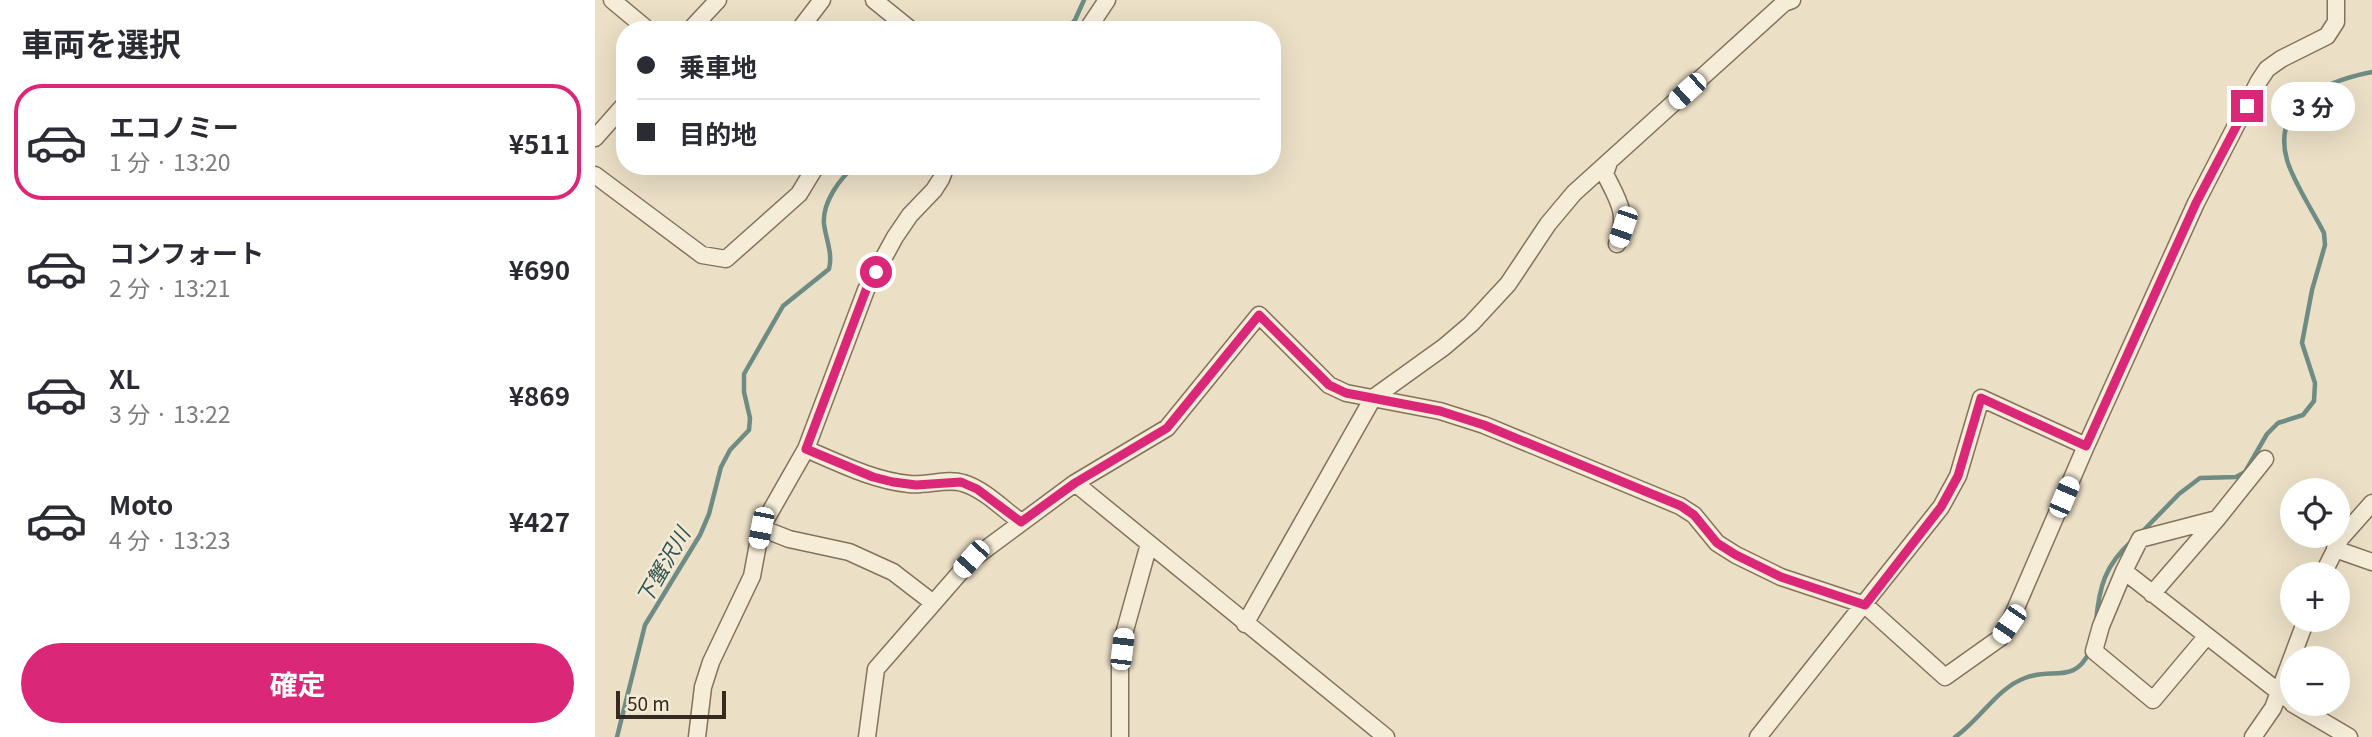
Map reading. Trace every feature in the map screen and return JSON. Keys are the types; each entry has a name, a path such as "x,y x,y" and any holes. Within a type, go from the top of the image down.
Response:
{"street":[{"path":"612,0 638,21"},
{"path":"698,21 718,0"},
{"path":"806,21 822,0"},
{"path":"1093,21 1107,0"},
{"path":"1245,624 1373,398 1471,324 1509,284 1561,207 1784,3 1792,0"},
{"path":"867,737 876,670 971,559 1075,483 1167,428 1259,315 1329,385 1346,393 1440,411 1484,425 1681,506 1694,515 1717,543 1736,555 1781,577 1865,605 1945,677 2000,638 2009,624 2196,203 2259,81 2267,69 2281,59 2327,36 2336,22 2336,0"},
{"path":"883,3 902,21"},
{"path":"595,138 616,114"},
{"path":"1609,162 1605,174 1623,212 1623,227 1617,244"},
{"path":"595,176 702,255 726,259 799,194 811,175"},
{"path":"697,737 703,687 711,662 752,576 761,528 806,449 866,290 902,226 934,190 943,175"},
{"path":"1758,737 1941,507 1958,476 1981,398 2086,446"},
{"path":"806,449 873,477 893,482 916,485 961,482 977,489 1021,522"},
{"path":"2152,594 2265,459"},
{"path":"1075,483 1386,737"},
{"path":"2350,521 2372,503"},
{"path":"2206,637 2154,700 2094,652 2101,626 2140,539 2217,519"},
{"path":"761,528 789,539 849,552 893,572 932,602"},
{"path":"1120,737 1120,663 1124,634 1149,544"},
{"path":"2329,562 2335,549 2372,562"},
{"path":"2124,571 2278,694"},
{"path":"2253,737 2273,708 2301,632"},
{"path":"2313,716 2349,737"}],"waterway":[{"name":"下蟹沢川","path":"1074,21 1084,0"},
{"path":"2141,533 2179,494 2200,478 2236,477 2245,472 2267,434 2278,423 2303,415 2314,401 2315,383 2302,343 2312,290 2325,245 2324,233 2290,168 2284,140 2287,123 2295,109 2307,98 2337,82 2372,72"},
{"name":"下蟹沢川","path":"617,737 645,625 700,535 709,514 721,467 730,450 749,430 744,374 783,306 829,269 830,252 824,216 829,199 846,175"},
{"path":"2096,622 2105,577 2115,559 2132,541"},
{"path":"1955,737 2015,683 2035,675 2070,672 2084,661 2090,651"}],"route":[{"path":"876,272 866,290 806,449 873,477 916,485 961,482 977,489 1021,522 1075,483 1167,428 1259,315 1329,385 1346,393 1440,411 1484,425 1681,506 1694,515 1717,543 1736,555 1781,577 1865,605 1941,507 1958,476 1981,398 2086,446 2196,203 2247,106"}]}
